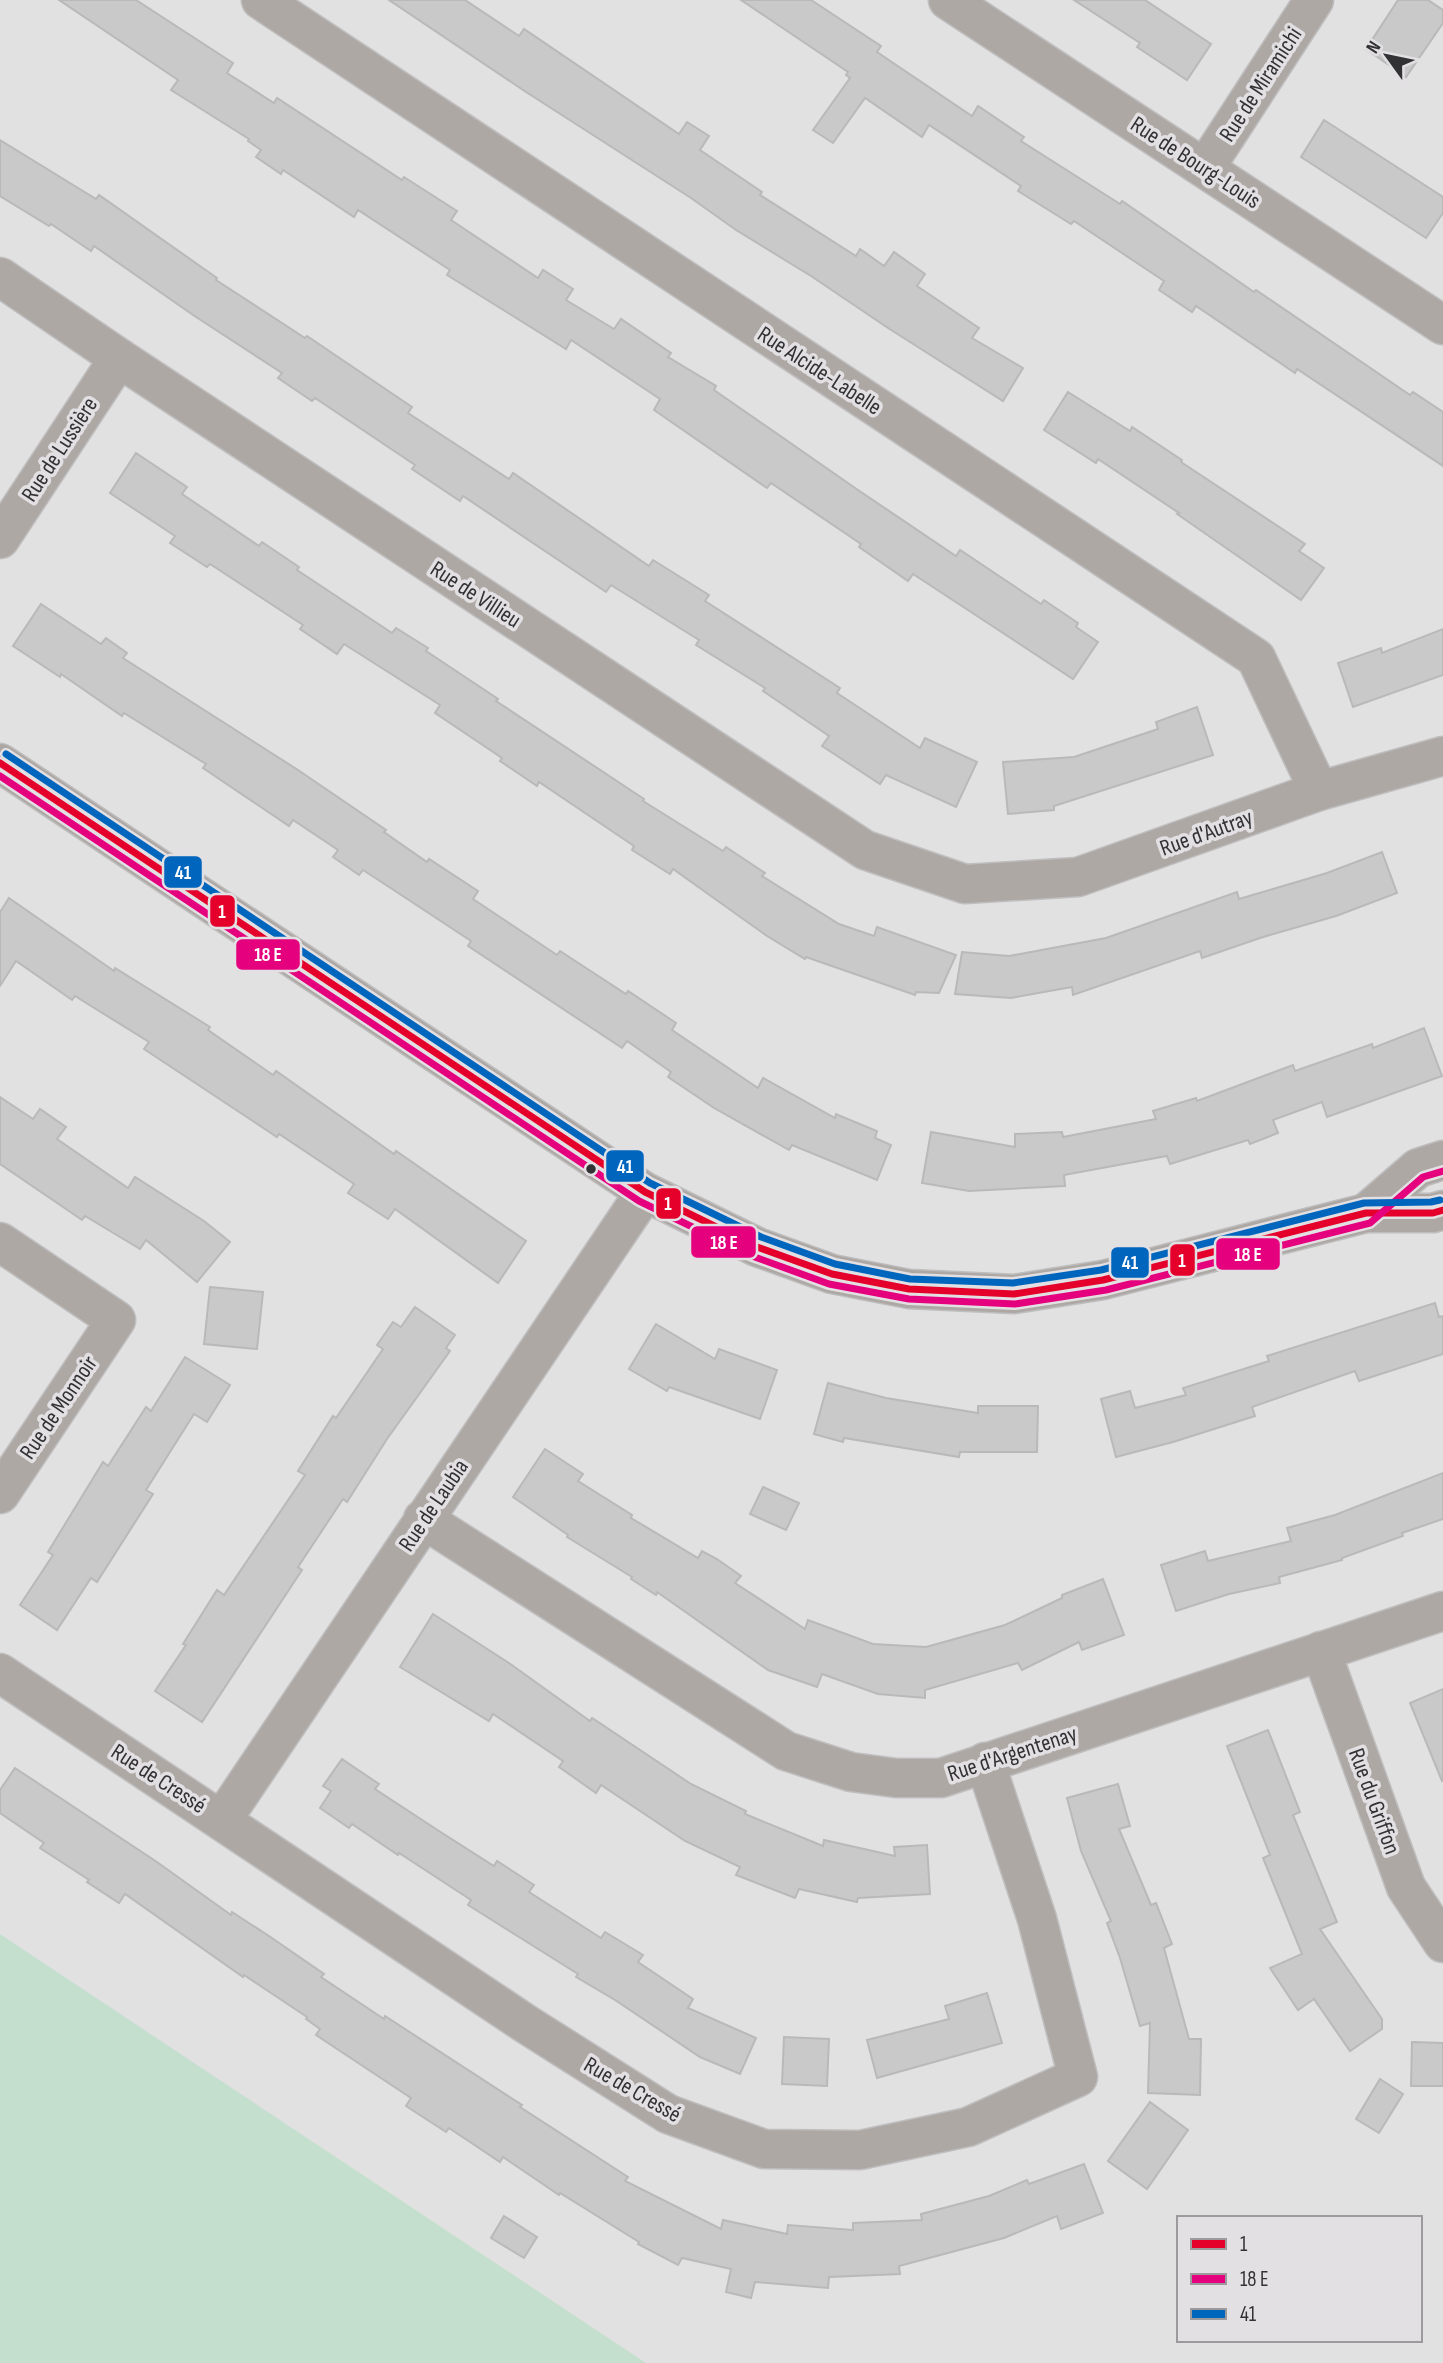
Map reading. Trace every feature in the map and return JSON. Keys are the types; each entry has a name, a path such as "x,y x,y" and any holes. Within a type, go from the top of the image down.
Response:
{"street":[{"name":"Rue Alcide-Labelle","path":"261,0 1256,658 1319,791"},
{"name":"Rue de Bourg-Louis","path":"948,0 1443,325"},
{"name":"Rue de Miramichi","path":"1205,168 1314,0"},
{"name":"Rue de Villieu","path":"0,277 865,850 965,884"},
{"name":"Rue de Lussière","path":"0,539 119,358"},
{"name":"Rue d'Autray","path":"965,884 1079,877 1319,791 1443,756"},
{"path":"0,763 645,1192 757,1247 832,1274 909,1289 1014,1294 1103,1280 1366,1213 1433,1213 1443,1210"},
{"path":"1366,1213 1418,1168 1443,1160"},
{"name":"Rue de Laubia","path":"222,1820 645,1192"},
{"name":"Rue de Monnoir","path":"0,1242 116,1320 0,1494"},
{"name":"Rue d'Argentenay","path":"423,1519 786,1751 851,1772 896,1778 941,1778 1443,1611"},
{"name":"Rue du Griffon","path":"1321,1651 1406,1887 1443,1943"},
{"name":"Rue de Cressé","path":"0,1673 526,2024 668,2114 764,2149 860,2150 968,2127 1077,2077 1037,1919 985,1762"}],"green space":[{"path":"0,1934 646,2363 0,2363"}],"building":[{"path":"59,0 136,0 233,63 227,73 274,103 277,98 402,180 404,177 457,211 451,220 538,278 543,270 573,289 566,300 614,329 621,319 671,353 668,357 716,386 714,390 858,490 956,556 960,550 1041,604 1044,600 1078,623 1076,627 1098,642 1073,679 913,574 908,581 859,547 861,544 771,483 767,488 654,410 660,399 571,340 566,349 447,275 450,270 358,210 354,217 283,170 281,174 256,157 261,150 248,141 249,139 171,90 178,80"},
{"path":"389,0 465,0 519,36 524,29 679,134 687,122 709,136 700,150 762,192 760,195 856,256 860,249 884,266 894,252 925,274 917,286 979,328 972,338 1023,368 1003,401 736,230"},
{"path":"741,0 811,0 881,46 877,52 972,116 978,106 1024,137 1021,141 1120,204 1122,201 1410,395 1413,392 1443,412 1443,466 1297,369 1295,373 1196,306 1192,312 1159,290 1164,281 1074,221 1071,224 1018,191 1021,186 929,125 922,137 865,98 833,143 813,130 850,78 846,75 848,72"},
{"path":"1074,0 1145,0 1211,44 1187,80 1137,47 1140,43"},
{"path":"1398,0 1428,0 1443,10 1443,23 1406,77 1366,49"},
{"path":"1324,120 1443,197 1443,213 1426,238 1301,157"},
{"path":"0,140 96,199 99,195 217,278 216,280 305,338 307,336 412,407 408,413 509,479 513,473 649,566 653,560 709,595 705,601 840,688 837,693 920,748 925,738 977,762 956,807 886,775 880,784 822,746 829,736 763,691 765,688 696,645 699,640 611,585 606,592 463,496 460,501 412,469 415,465 315,398 312,401 278,378 282,373 94,246 91,251 51,224 49,226 0,196"},
{"path":"1068,392 1130,431 1132,427 1305,544 1299,551 1324,568 1301,600 1098,459 1096,463 1044,430"},
{"path":"136,453 187,487 182,494 259,546 262,542 299,567 297,570 392,633 396,628 428,648 426,651 498,699 496,701 644,799 643,801 723,851 726,847 765,873 762,876 839,924 874,936 877,927 956,955 939,993 916,992 915,995 806,957 805,959 767,936 673,869 670,874 632,850 634,846 539,782 537,786 500,761 502,758 435,713 440,705 344,644 337,654 300,629 303,625 210,564 207,567 170,543 175,536 110,493"},
{"path":"41,604 101,644 106,638 127,653 123,658 298,770 386,830 384,832 427,862 429,859 478,891 473,899 557,955 560,951 676,1023 672,1030 758,1088 763,1078 835,1118 836,1114 877,1131 875,1138 891,1145 877,1180 792,1145 789,1150 714,1108 668,1077 671,1072 627,1041 622,1048 468,946 471,941 386,885 363,870 359,875 333,857 338,850 293,820 289,826 203,768 206,764 124,713 122,716 61,674 60,677 13,646"},
{"path":"1443,629 1443,675 1353,707 1338,663 1381,648 1382,653"},
{"path":"1197,707 1213,755 1054,806 1054,810 1008,814 1003,762 1074,757 1158,729 1156,722"},
{"path":"1382,852 1397,893 1336,916 1202,958 1200,951 1073,995 1072,987 1011,998 955,994 962,952 1009,956 1106,938 1237,892 1239,899 1327,873"},
{"path":"9,898 114,971 115,968 210,1027 208,1030 273,1075 276,1071 394,1154 396,1151 526,1241 498,1283 395,1209 388,1219 348,1193 354,1184 279,1134 277,1137 144,1049 149,1042 75,996 72,1000 16,961 0,986 0,912"},
{"path":"1424,1028 1442,1076 1327,1117 1322,1102 1273,1120 1278,1133 1250,1144 1248,1140 1170,1164 1167,1156 1064,1175 1065,1186 969,1191 922,1183 931,1132 1015,1147 1015,1134 1062,1132 1063,1137 1156,1119 1153,1111 1196,1098 1197,1101 1293,1065 1295,1071 1372,1044 1373,1048"},
{"path":"0,1097 33,1119 40,1109 66,1127 57,1139 128,1188 135,1177 204,1221 230,1242 197,1282 146,1240 140,1249 85,1216 82,1220 0,1164"},
{"path":"210,1287 263,1292 257,1349 204,1344"},
{"path":"1435,1303 1439,1317 1443,1316 1443,1354 1359,1381 1355,1371 1252,1407 1255,1416 1116,1457 1101,1399 1130,1391 1135,1408 1186,1395 1183,1388 1269,1361 1267,1356"},
{"path":"415,1307 455,1335 446,1348 450,1351 387,1439 347,1502 343,1499 298,1567 302,1570 202,1722 155,1691 186,1645 183,1644 217,1590 224,1595 305,1475 298,1471 333,1416 336,1418 383,1349 377,1345 393,1322 401,1327"},
{"path":"656,1324 715,1359 719,1349 777,1370 760,1419 669,1387 667,1391 629,1369"},
{"path":"185,1357 230,1385 207,1422 194,1414 146,1490 153,1494 97,1582 91,1578 57,1630 20,1605 53,1555 48,1552 103,1462 108,1466 146,1407 151,1411"},
{"path":"828,1383 886,1398 978,1413 978,1406 1038,1406 1037,1452 960,1452 959,1457 844,1438 843,1442 814,1434"},
{"path":"545,1449 583,1474 578,1481 632,1515 631,1518 698,1558 702,1551 717,1559 741,1576 735,1583 805,1629 808,1620 873,1644 926,1647 1005,1625 1062,1598 1062,1595 1103,1579 1124,1635 1082,1650 1079,1642 1022,1670 1018,1663 925,1690 925,1698 878,1694 822,1674 817,1687 768,1670 657,1592 656,1595 567,1537 568,1535 513,1497"},
{"path":"1443,1473 1443,1519 1402,1533 1403,1536 1342,1560 1279,1577 1280,1583 1229,1594 1176,1611 1161,1565 1205,1551 1208,1561 1291,1541 1287,1528 1335,1515"},
{"path":"763,1487 799,1503 786,1530 750,1514"},
{"path":"433,1614 509,1663 590,1721 592,1718 691,1784 746,1811 745,1814 823,1846 824,1840 895,1856 894,1847 927,1845 930,1894 858,1898 857,1902 799,1889 795,1898 736,1875 740,1867 685,1841 601,1785 596,1793 559,1767 563,1761 493,1714 489,1721 400,1667"},
{"path":"1443,1689 1443,1780 1442,1781 1410,1703"},
{"path":"1268,1730 1300,1812 1293,1815 1337,1922 1320,1929 1382,2019 1382,2029 1350,2051 1314,1999 1298,2010 1270,1968 1302,1954 1263,1858 1270,1855 1227,1746"},
{"path":"342,1759 379,1784 375,1789 494,1866 497,1861 534,1885 529,1892 601,1938 605,1932 643,1955 638,1962 693,1999 688,2008 756,2038 740,2074 700,2057 576,1977 578,1974 468,1905 471,1900 352,1824 349,1828 320,1808 331,1791 323,1786"},
{"path":"15,1768 157,1862 231,1915 232,1912 269,1936 324,1974 321,1977 384,2019 385,2016 522,2105 520,2107 628,2177 625,2181 721,2229 723,2220 787,2234 788,2225 853,2230 853,2223 922,2220 921,2214 989,2196 1027,2180 1029,2184 1084,2164 1103,2213 1061,2229 1057,2216 1004,2238 899,2266 900,2274 829,2277 828,2288 755,2282 751,2298 726,2292 731,2269 682,2258 678,2265 638,2244 639,2242 560,2193 559,2195 503,2157 500,2162 449,2128 446,2132 406,2106 411,2098 316,2035 320,2029 306,2019 307,2017 244,1975 243,1977 125,1894 119,1903 40,1848 44,1843 0,1813 0,1790"},
{"path":"1118,1784 1130,1826 1119,1829 1151,1905 1156,1903 1172,1944 1164,1948 1189,2039 1201,2039 1200,2095 1148,2093 1150,2023 1140,2026 1107,1923 1111,1921 1081,1851 1067,1798"},
{"path":"987,1993 1002,2043 877,2078 867,2040 949,2019 945,2006"},
{"path":"784,2037 829,2039 827,2086 782,2084"},
{"path":"1412,2042 1443,2043 1443,2086 1411,2086"},
{"path":"1380,2079 1403,2094 1379,2133 1356,2119"},
{"path":"1150,2102 1188,2130 1147,2189 1108,2161"},
{"path":"504,2216 537,2237 524,2258 491,2238"}],"transit line":[{"name":"41","path":"6,754 650,1183 761,1237 835,1264 910,1279 1013,1283 1101,1270 1364,1203 1440,1200"},
{"name":"1","path":"0,763 645,1192 757,1247 832,1274 909,1289 1014,1294 1103,1280 1366,1213 1433,1213 1443,1210"},
{"path":"0,776 639,1201 752,1256 829,1284 909,1299 1015,1304 1106,1290 1370,1223 1423,1177 1443,1171"}]}
